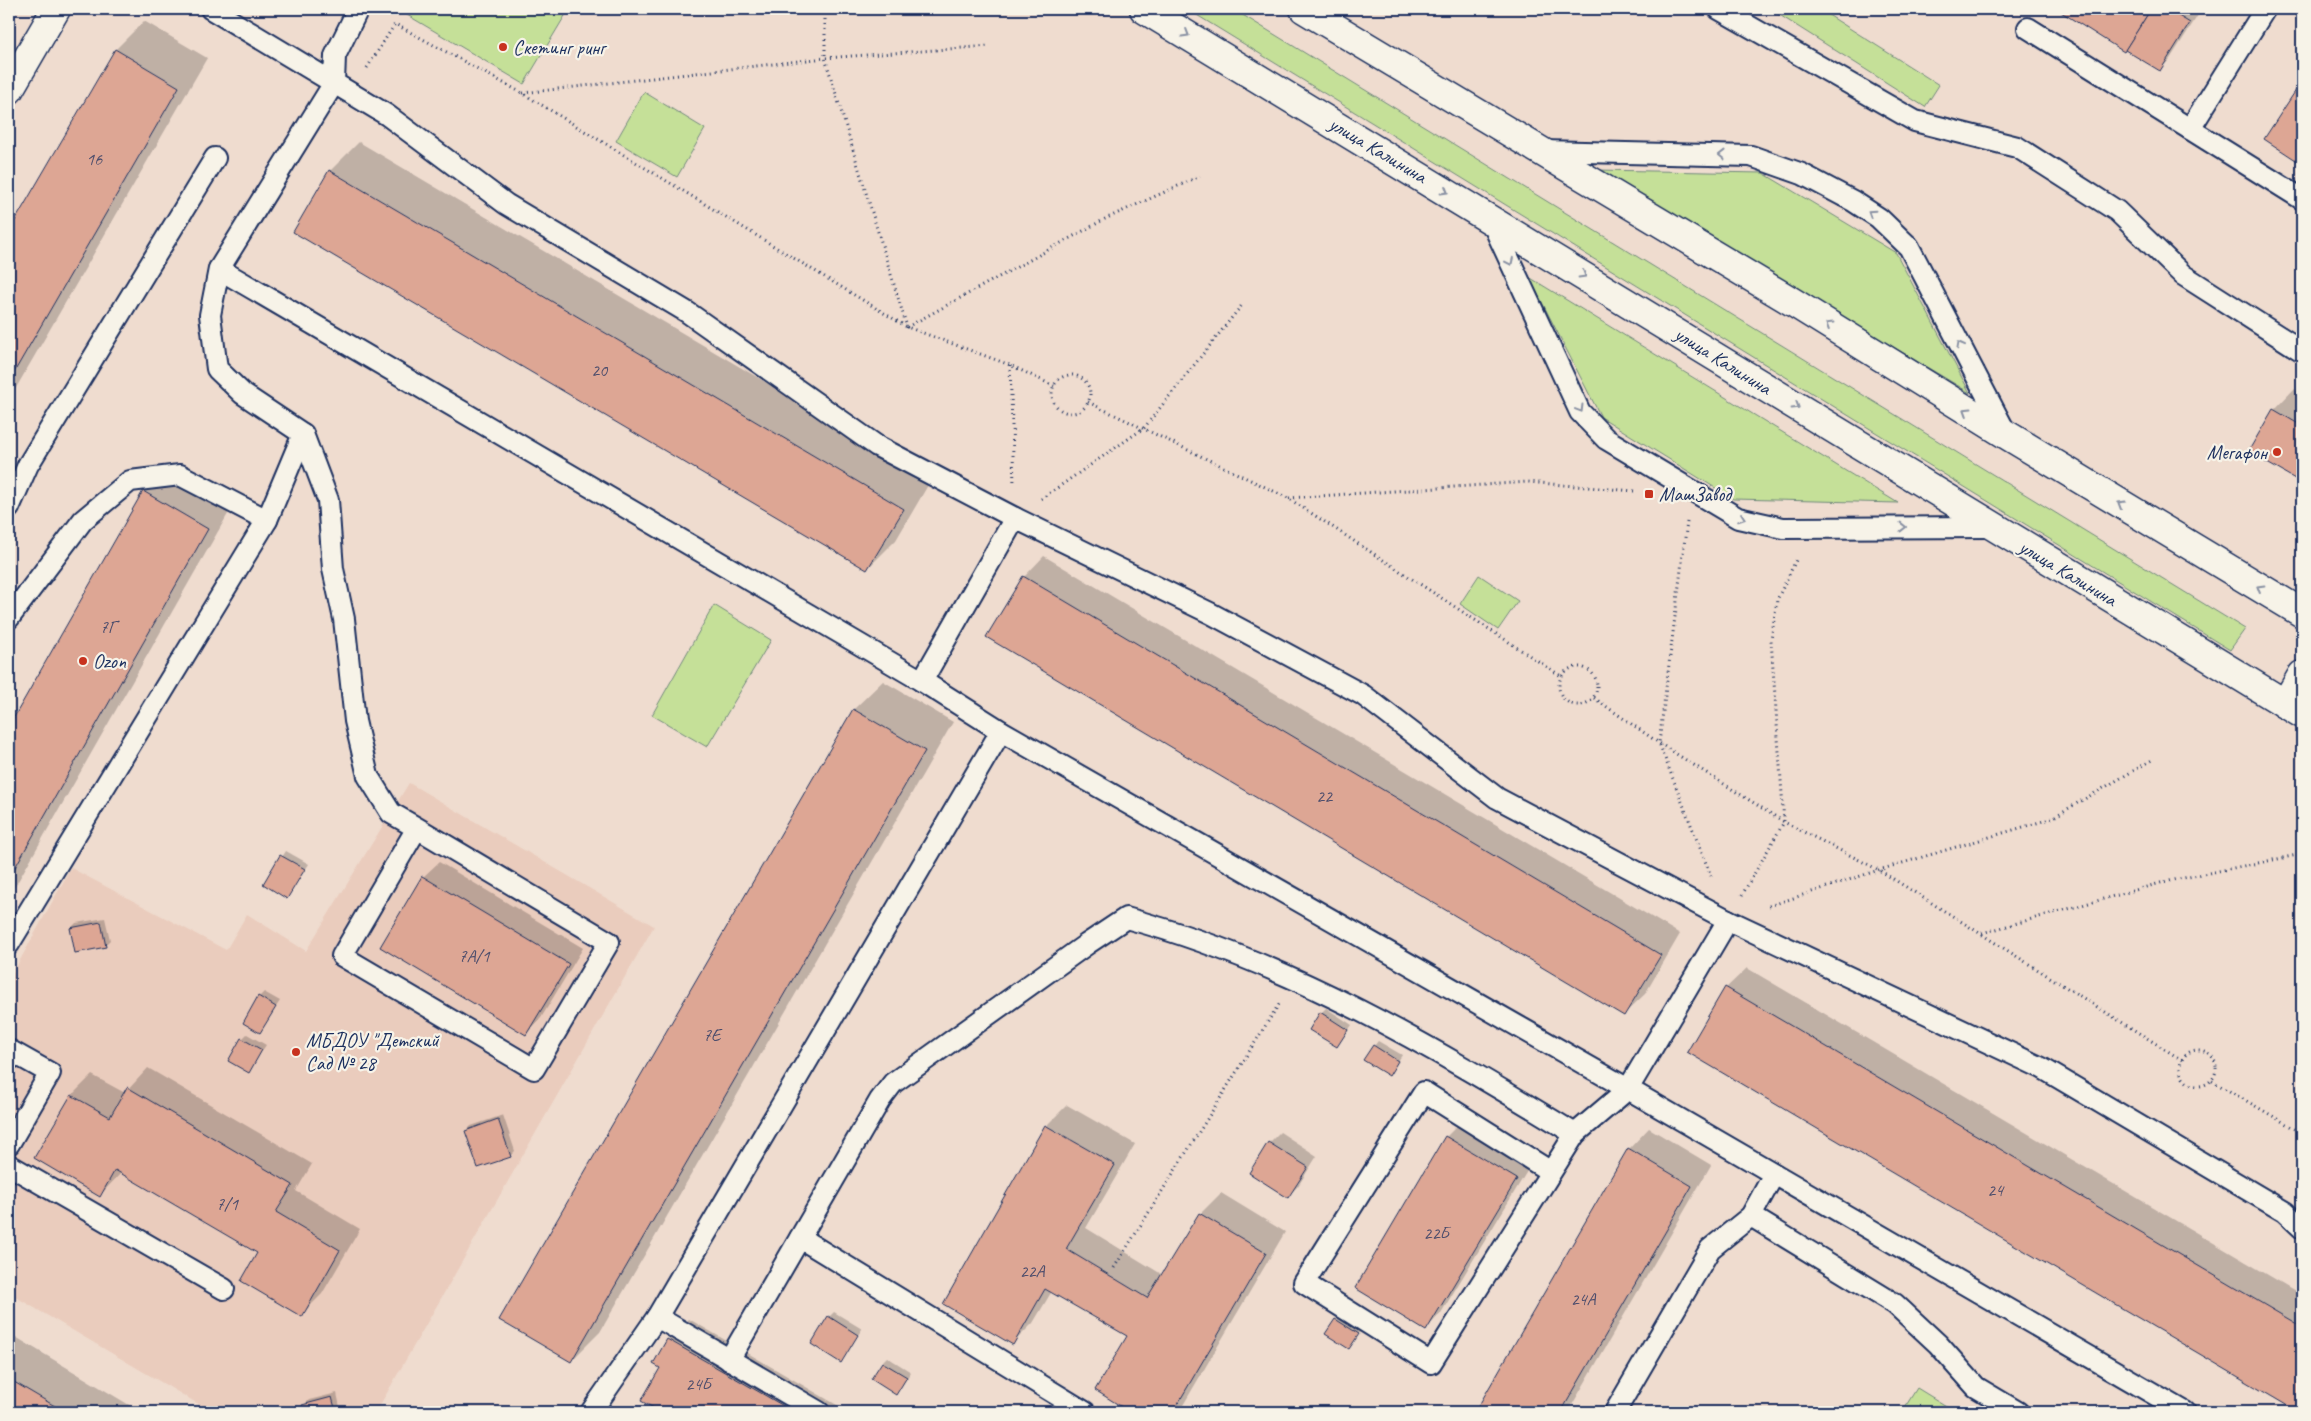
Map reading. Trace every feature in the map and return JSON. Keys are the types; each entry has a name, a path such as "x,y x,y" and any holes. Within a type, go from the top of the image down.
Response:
{"main road":[{"path":"9,90 56,9"},
{"name":"улица Калинина","path":"1144,9 2294,709"},
{"path":"1304,9 1791,301 2007,435 2302,613"},
{"path":"2294,709 2302,676"}],"lane":[{"path":"211,9 387,115 506,204 687,312 877,446 1015,518 1210,613 1363,695 1497,798 1728,920 2042,1068 2285,1212 2302,1228"},
{"path":"358,9 335,56 334,83 219,269 210,314 217,369 243,394 303,434 328,500 334,569 344,619 355,721 368,776 391,813 417,828 609,942 534,1069 342,956 417,828"},
{"path":"1719,9 1915,121 2017,146 2117,211 2183,275 2302,351"},
{"path":"2190,129 2265,9"},
{"path":"2028,28 2302,199"},
{"path":"1541,151 1751,156 1802,174 1853,202 1879,218 1909,247 2007,435"},
{"path":"9,508 28,465 215,158"},
{"path":"1490,218 1580,412 1606,439 1738,518 1783,528 1993,527"},
{"path":"219,269 922,681 1002,731 1628,1089 2185,1412"},
{"path":"9,944 267,520 303,434"},
{"path":"9,618 83,520 130,480 180,475 267,520"},
{"path":"922,681 1015,518"},
{"path":"591,1412 657,1317 1002,731"},
{"path":"729,1360 880,1100 893,1083 1126,918 1156,926 1294,978 1471,1071 1575,1134"},
{"path":"1551,1172 1424,1092 1304,1283 1431,1362 1551,1172 1575,1134 1628,1089 1728,920"},
{"path":"9,1050 50,1073 9,1144"},
{"path":"9,1165 224,1289"},
{"path":"1614,1412 1710,1249 1751,1216 1774,1174"},
{"path":"1751,1216 1895,1304 1938,1344 1976,1387 2018,1412"},
{"path":"800,1238 1085,1412"},
{"path":"657,1317 819,1412"}],"path":[{"path":"825,9 825,58 907,327"},
{"path":"364,72 394,24 522,93 907,327 1010,365 1054,386"},
{"path":"522,93 825,58 990,46"},
{"path":"907,327 1105,219 1200,176"},
{"path":"1015,518 1144,428 1242,305"},
{"path":"1010,365 1015,518"},
{"path":"1077,376 1086,384 1090,395 1086,406 1077,412 1064,412 1058,408 1053,400 1054,386 1064,377 1077,376"},
{"path":"1088,402 1288,498 1561,676"},
{"path":"1288,498 1528,482 1635,491"},
{"path":"1688,514 1659,743 1728,920"},
{"path":"1728,920 1784,822 1772,640 1777,600 1798,556"},
{"path":"1577,667 1589,670 1597,680 1597,692 1594,698 1584,705 1572,706 1567,703 1560,694 1559,682 1561,676 1570,668 1577,667"},
{"path":"1594,698 1659,743 1784,822 1879,870 2182,1060"},
{"path":"1728,920 1879,870 2050,819 2152,760"},
{"path":"1982,934 2164,882 2302,854 2302,856"},
{"path":"1114,1268 1294,978"},
{"path":"2194,1050 2206,1051 2217,1064 2217,1070 2212,1081 2198,1086 2188,1084 2180,1071 2182,1060 2189,1052 2194,1050"},
{"path":"2212,1081 2302,1134"}],"shaded area":[{"name":"МБДОУ \"Детский Сад № 28","path":"409,783 654,926 376,1412 212,1412 9,1293 9,980 71,868 226,950 247,914 306,951"}],"green space":[{"name":"Скетинг ринг","path":"397,9 569,9 524,84"},
{"path":"1187,9 1233,9 2245,629 2230,650"},
{"path":"1770,9 1819,9 1939,85 1925,107"},
{"path":"644,92 705,129 677,177 616,141"},
{"path":"1598,170 1763,173 1896,253 1970,393"},
{"path":"1529,277 1898,503 1733,499 1601,417"},
{"path":"1479,575 1518,601 1498,630 1460,604"},
{"path":"714,605 771,640 707,747 652,715"},
{"path":"1917,1388 1956,1412 1902,1412"}],"building":[{"path":"2063,9 2151,9 2124,52 2061,12"},
{"path":"2151,9 2167,9 2190,23 2160,71 2125,50"},
{"path":"115,49 179,87 9,381 9,231"},
{"path":"2302,81 2302,164 2264,139"},
{"path":"329,170 904,509 867,570 293,232"},
{"path":"2273,409 2302,426 2302,483 2248,452"},
{"path":"143,491 208,529 9,878 9,726"},
{"path":"1023,576 1661,955 1624,1016 986,637"},
{"path":"853,709 925,751 571,1362 499,1320"},
{"path":"280,855 305,869 287,899 263,884"},
{"path":"422,876 569,964 526,1035 380,947"},
{"path":"101,922 106,947 75,953 70,928"},
{"path":"1725,987 2302,1327 2302,1412 2298,1412 1687,1052"},
{"path":"258,996 276,1007 260,1033 243,1023"},
{"path":"1320,1012 1348,1030 1337,1047 1309,1030"},
{"path":"241,1038 262,1050 249,1073 228,1061"},
{"path":"1373,1045 1398,1061 1389,1076 1363,1060"},
{"path":"127,1087 293,1185 276,1212 340,1250 302,1317 241,1281 257,1253 115,1170 100,1197 34,1158 71,1095 110,1117"},
{"path":"498,1119 511,1157 478,1168 465,1131"},
{"path":"1045,1125 1115,1165 1066,1249 1147,1298 1199,1213 1266,1253 1173,1412 1130,1412 1095,1390 1127,1336 1045,1289 1013,1345 943,1304"},
{"path":"1445,1136 1517,1179 1426,1331 1355,1288"},
{"path":"1268,1142 1308,1167 1288,1198 1249,1173"},
{"path":"1628,1148 1692,1186 1561,1412 1475,1412"},
{"path":"828,1316 858,1335 841,1363 811,1344"},
{"path":"1335,1319 1359,1334 1349,1349 1325,1334"},
{"path":"667,1339 794,1412 661,1412 641,1401 660,1368 653,1364"},
{"path":"882,1362 907,1377 896,1395 871,1379"},
{"path":"9,1379 65,1412 9,1412"},
{"path":"332,1397 336,1412 304,1412 302,1405"}],"place":[{"name":"Скетинг ринг","path":"503,47"},
{"name":"Мегафон","path":"2277,452"},
{"name":"МашЗавод","path":"1649,494"},
{"name":"Ozon","path":"83,661"},
{"name":"МБДОУ \"Детский Сад № 28","path":"296,1052"}]}
